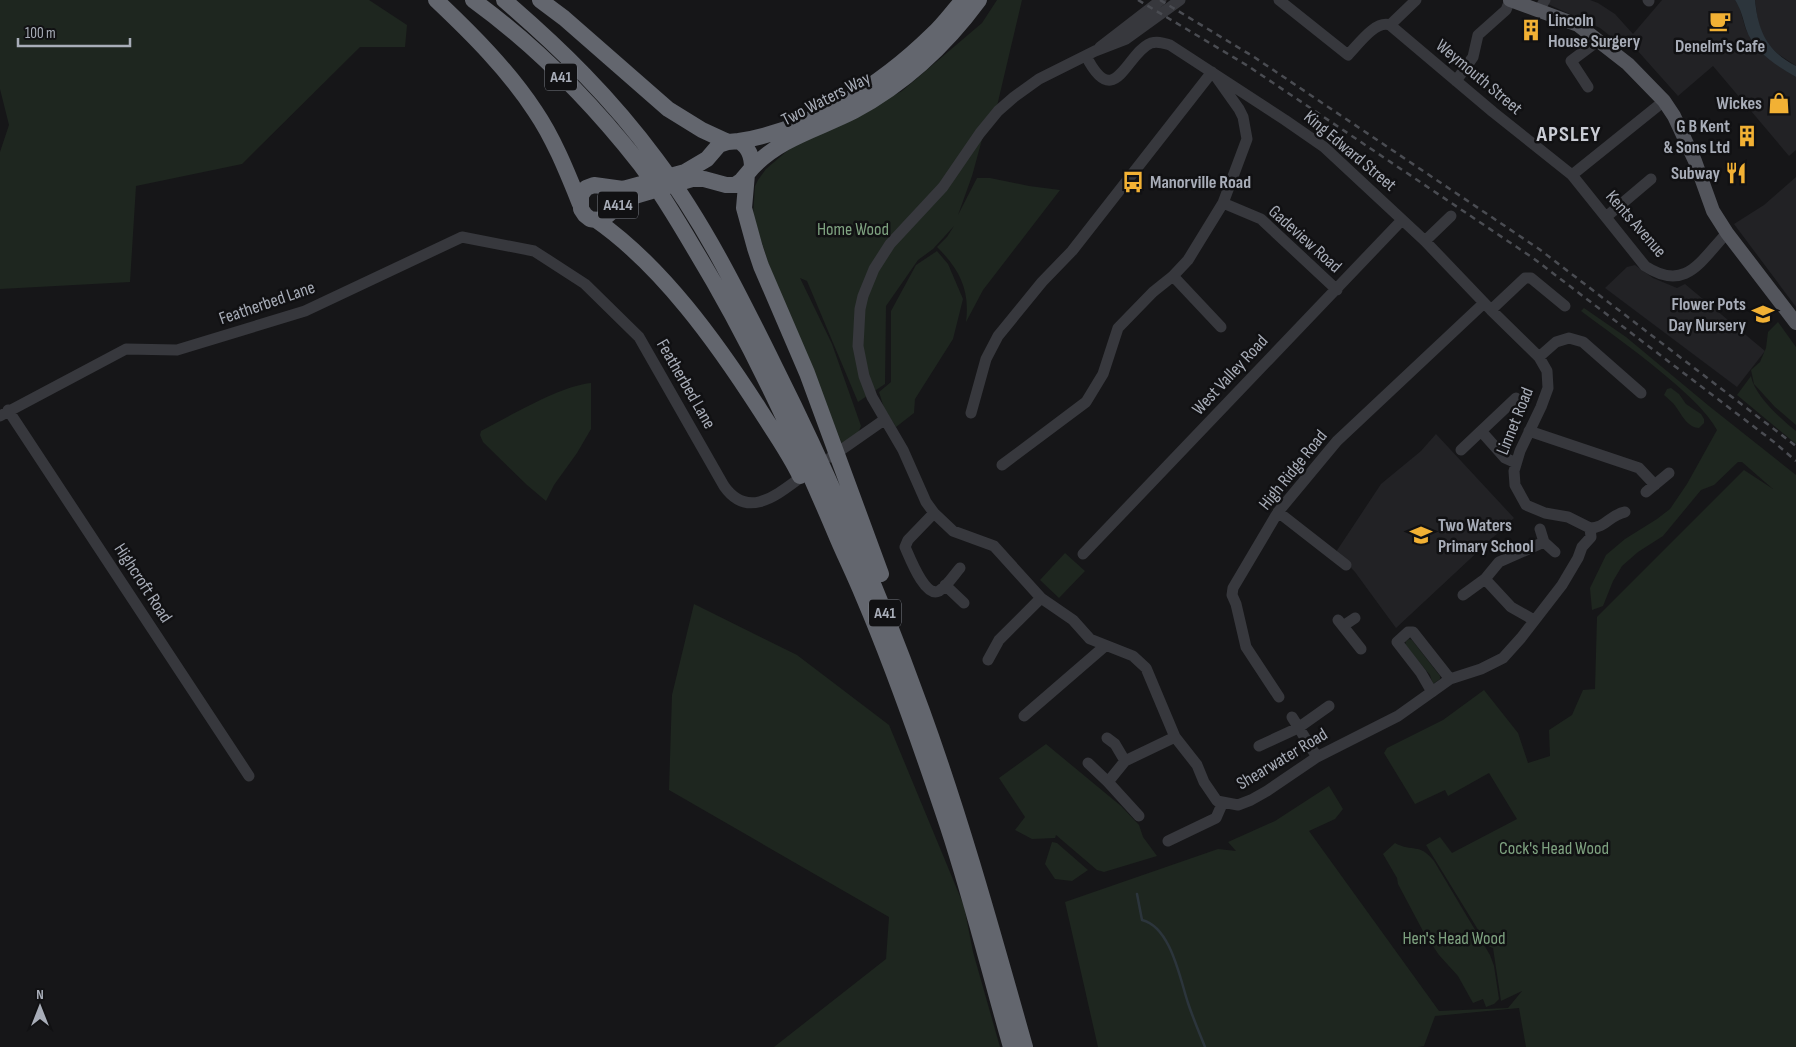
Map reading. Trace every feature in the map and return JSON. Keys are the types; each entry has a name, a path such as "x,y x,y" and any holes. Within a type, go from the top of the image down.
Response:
{"highway":[{"path":"436,0 490,54 536,111 553,142 580,204"},
{"name":"A41","path":"473,0 508,27 572,88 605,122 640,164 671,209 714,280 760,368 788,425 863,595 905,704 949,830 1011,1047"},
{"name":"A41","path":"504,0 555,44 602,92 654,155 686,202 748,312 840,502 923,712 990,921 1025,1047"},
{"path":"540,0 564,18 668,109 702,130 746,146 750,154 744,208 755,248 807,373 855,500 919,688 923,712"},
{"name":"Two Waters Way","path":"733,141 764,137 800,124 857,93 910,56 934,33 963,0"},
{"name":"Two Waters Way","path":"749,171 765,154 781,144 854,111 887,91 916,69 935,51 979,0"},
{"name":"A414","path":"733,141 719,145 707,159 685,172 623,189 594,185 586,188 581,195 580,204 585,214 596,220 603,219 628,198 692,178 735,184 741,181 749,171"},
{"name":"A41","path":"596,220 632,247 664,280 705,332 742,382 794,462 816,506 835,533"}],"main road":[{"path":"1510,0 1542,5 1578,25 1628,64 1664,101 1674,116 1695,161 1713,210 1728,233 1796,323"}],"street":[{"path":"1090,53 1161,0"},
{"path":"884,420 868,387 861,365 858,346 860,309 865,289 874,269 890,244 943,187 980,133 998,111 1014,97 1039,79 1090,53 1126,39 1180,0"},
{"path":"1280,0 1348,55 1378,25 1384,23 1390,25 1416,0"},
{"path":"1456,81 1473,57 1478,35 1506,10 1510,0"},
{"name":"Weymouth Street","path":"1390,25 1572,175"},
{"path":"1588,87 1570,61 1599,40"},
{"name":"King Edward Street","path":"1090,53 1096,73 1103,78 1110,79 1120,74 1149,44 1161,42 1170,45 1324,147 1425,241 1524,343"},
{"path":"970,413 986,359 998,336 1042,282 1072,251 1213,73 1243,116 1247,139 1223,203 1188,260 1118,328 1103,374 1086,402 1002,465"},
{"path":"1572,175 1664,101"},
{"path":"1243,116 1249,108 1259,104"},
{"name":"Kents Avenue","path":"1572,175 1645,266 1654,272 1676,277 1691,271 1728,233"},
{"path":"1606,217 1651,179"},
{"name":"Gadeview Road","path":"1223,203 1261,219 1337,290"},
{"path":"1425,241 1451,216"},
{"name":"West Valley Road","path":"1082,554 1402,220"},
{"name":"Featherbed Lane","path":"4,413 126,349 177,350 305,311 462,237 534,251 585,284 639,337 727,491 740,500 754,503 765,501 884,420"},
{"path":"1173,276 1221,327"},
{"name":"High Ridge Road","path":"1279,697 1246,647 1236,604 1232,595 1233,588 1278,512 1337,441 1487,307 1525,278 1531,278 1565,306"},
{"path":"1539,357 1556,342 1569,338 1582,342 1614,377 1641,393"},
{"name":"Linnet Road","path":"1524,343 1539,357 1547,371 1548,388 1520,451 1514,471 1515,485 1526,505 1545,513 1568,518 1590,528"},
{"path":"1461,450 1516,398"},
{"name":"Highcroft Road","path":"4,413 249,776"},
{"name":"Shearwater Road","path":"884,420 903,450 926,502 934,513 953,531 994,546 1041,598 1072,620 1090,639 1133,656 1146,668 1175,737 1197,765 1210,791 1217,801 1238,805 1267,791 1316,757 1398,716 1450,679 1481,669 1503,658 1562,585 1578,558 1582,547 1591,537 1590,528"},
{"path":"1481,431 1505,458 1516,463"},
{"path":"1529,431 1639,468 1650,488 1669,473"},
{"path":"1278,512 1346,565"},
{"path":"1590,528 1599,528 1613,516 1625,512"},
{"path":"934,513 908,540 905,548 927,589 932,592 938,592 960,568"},
{"path":"1540,529 1544,542 1555,552"},
{"path":"1462,595 1485,579 1499,562 1544,542"},
{"path":"1485,579 1511,607 1534,620"},
{"path":"946,585 965,601"},
{"path":"988,660 999,640 1041,598"},
{"path":"1354,618 1340,623 1360,649"},
{"path":"1432,692 1421,673 1397,642 1408,632 1413,632 1450,679"},
{"path":"1024,716 1105,646"},
{"path":"1259,746 1298,728 1329,706"},
{"path":"1292,717 1316,757"},
{"path":"1108,782 1125,761 1175,737"},
{"path":"1107,738 1115,744 1125,761"},
{"path":"1088,763 1139,816"},
{"path":"1168,841 1216,818 1222,802"}],"shaded area":[{"path":"1539,0 1590,0 1615,14 1633,34 1662,0 1735,0 1739,6 1746,30 1761,51 1796,77 1796,150 1789,156 1713,66 1678,96 1628,40 1623,46 1600,28"},
{"path":"1735,0 1755,0 1756,11 1766,39 1778,54 1796,66 1796,77 1766,57 1754,44"},
{"path":"1755,0 1796,0 1796,66 1778,54 1763,36 1758,22"},
{"path":"1796,177 1796,307 1734,224 1764,205"},
{"path":"1635,265 1653,278 1677,288 1685,284 1765,351 1737,387 1605,288 1627,267"},
{"name":"Two Waters Primary School","path":"1436,434 1514,518 1396,628 1355,572 1336,552 1381,484 1421,451"}],"green space":[{"path":"0,0 369,0 407,25 405,47 360,47 242,164 136,186 130,282 0,289 0,152 9,125 0,89"},
{"name":"Home Wood","path":"997,0 1022,0 997,106 987,121 972,176 958,215 977,178 990,178 1060,190 983,290 966,322 966,300 962,281 952,264 937,247 954,226 933,249 918,260 886,306 885,384 858,402 807,281 800,278 832,344 861,426 858,433 842,444 769,265 753,215 755,186 766,169 794,145 902,91 982,23"},
{"path":"937,251 948,264 963,299 953,339 915,399 914,413 896,427 884,408 879,392 891,382 891,311 916,265"},
{"name":"Cock's Head Wood","path":"1584,308 1626,337 1796,475 1796,1047 1526,1047 1519,1008 1435,1016 1424,1046 1418,1047 1098,1047 1065,902 1218,849 1236,851 1228,842 1275,821 1329,786 1343,809 1335,819 1309,831 1439,1011 1508,1008 1522,991 1501,1001 1493,948 1488,946 1426,845 1440,837 1452,853 1517,819 1489,773 1448,796 1445,790 1415,804 1384,753 1387,748 1443,720 1484,690 1518,733 1528,763 1550,756 1549,730 1572,715 1583,690 1595,689 1597,617 1744,470 1773,489 1742,462 1738,462 1714,485 1701,490 1663,536 1638,552 1622,566 1613,581 1603,606 1592,610 1590,588 1606,555 1625,539 1670,509 1687,484 1717,430 1703,410 1686,393 1581,311"},
{"path":"1778,322 1796,347 1796,425 1775,407 1754,384 1751,370 1760,362 1766,348 1768,332"},
{"path":"1751,376 1757,391 1763,399 1796,431 1796,444 1737,395"},
{"path":"591,383 591,429 577,453 554,485 546,501 483,442 480,435 481,431 550,396 579,385"},
{"path":"1671,388 1679,394 1686,404 1701,414 1704,423 1699,428 1688,423 1664,395 1667,389"},
{"path":"1065,553 1085,571 1059,598 1040,580"},
{"path":"694,604 797,655 889,725 964,906 973,952 1000,1047 774,1047 886,959 889,917 669,790 672,695"},
{"path":"1409,639 1412,640 1440,676 1440,679 1433,684 1430,675 1405,645"},
{"path":"1046,744 1121,806 1139,825 1143,837 1157,856 1104,872 1097,870 1056,835 1055,838 1032,839 1015,830 1025,817 999,778"},
{"path":"1052,842 1057,843 1088,870 1072,881 1055,879 1045,864"},
{"name":"Hen's Head Wood","path":"1395,843 1420,850 1429,855 1434,861 1490,955 1494,966 1499,999 1494,1004 1486,1007 1483,999 1473,1003 1458,976 1439,955 1424,933 1383,854"}],"waterway":[{"path":"1137,894 1142,920 1152,925 1160,933 1173,955 1190,1009 1205,1047"}],"railway":[{"path":"1138,0 1248,66 1533,258 1774,442 1796,461"},
{"path":"1160,0 1254,57 1539,249 1796,446"}],"place":[{"name":"Denelm's Cafe","path":"1720,21"},
{"name":"Lincoln House Surgery","path":"1531,30"},
{"name":"Wickes","path":"1779,103"},
{"name":"G B Kent & Sons Ltd","path":"1747,136"},
{"name":"Subway","path":"1736,173"},
{"name":"Manorville Road","path":"1133,182"},
{"name":"Flower Pots Day Nursery","path":"1763,314"},
{"name":"Two Waters Primary School","path":"1421,535"}],"district":[{"name":"APSLEY","path":"1569,134"}]}
